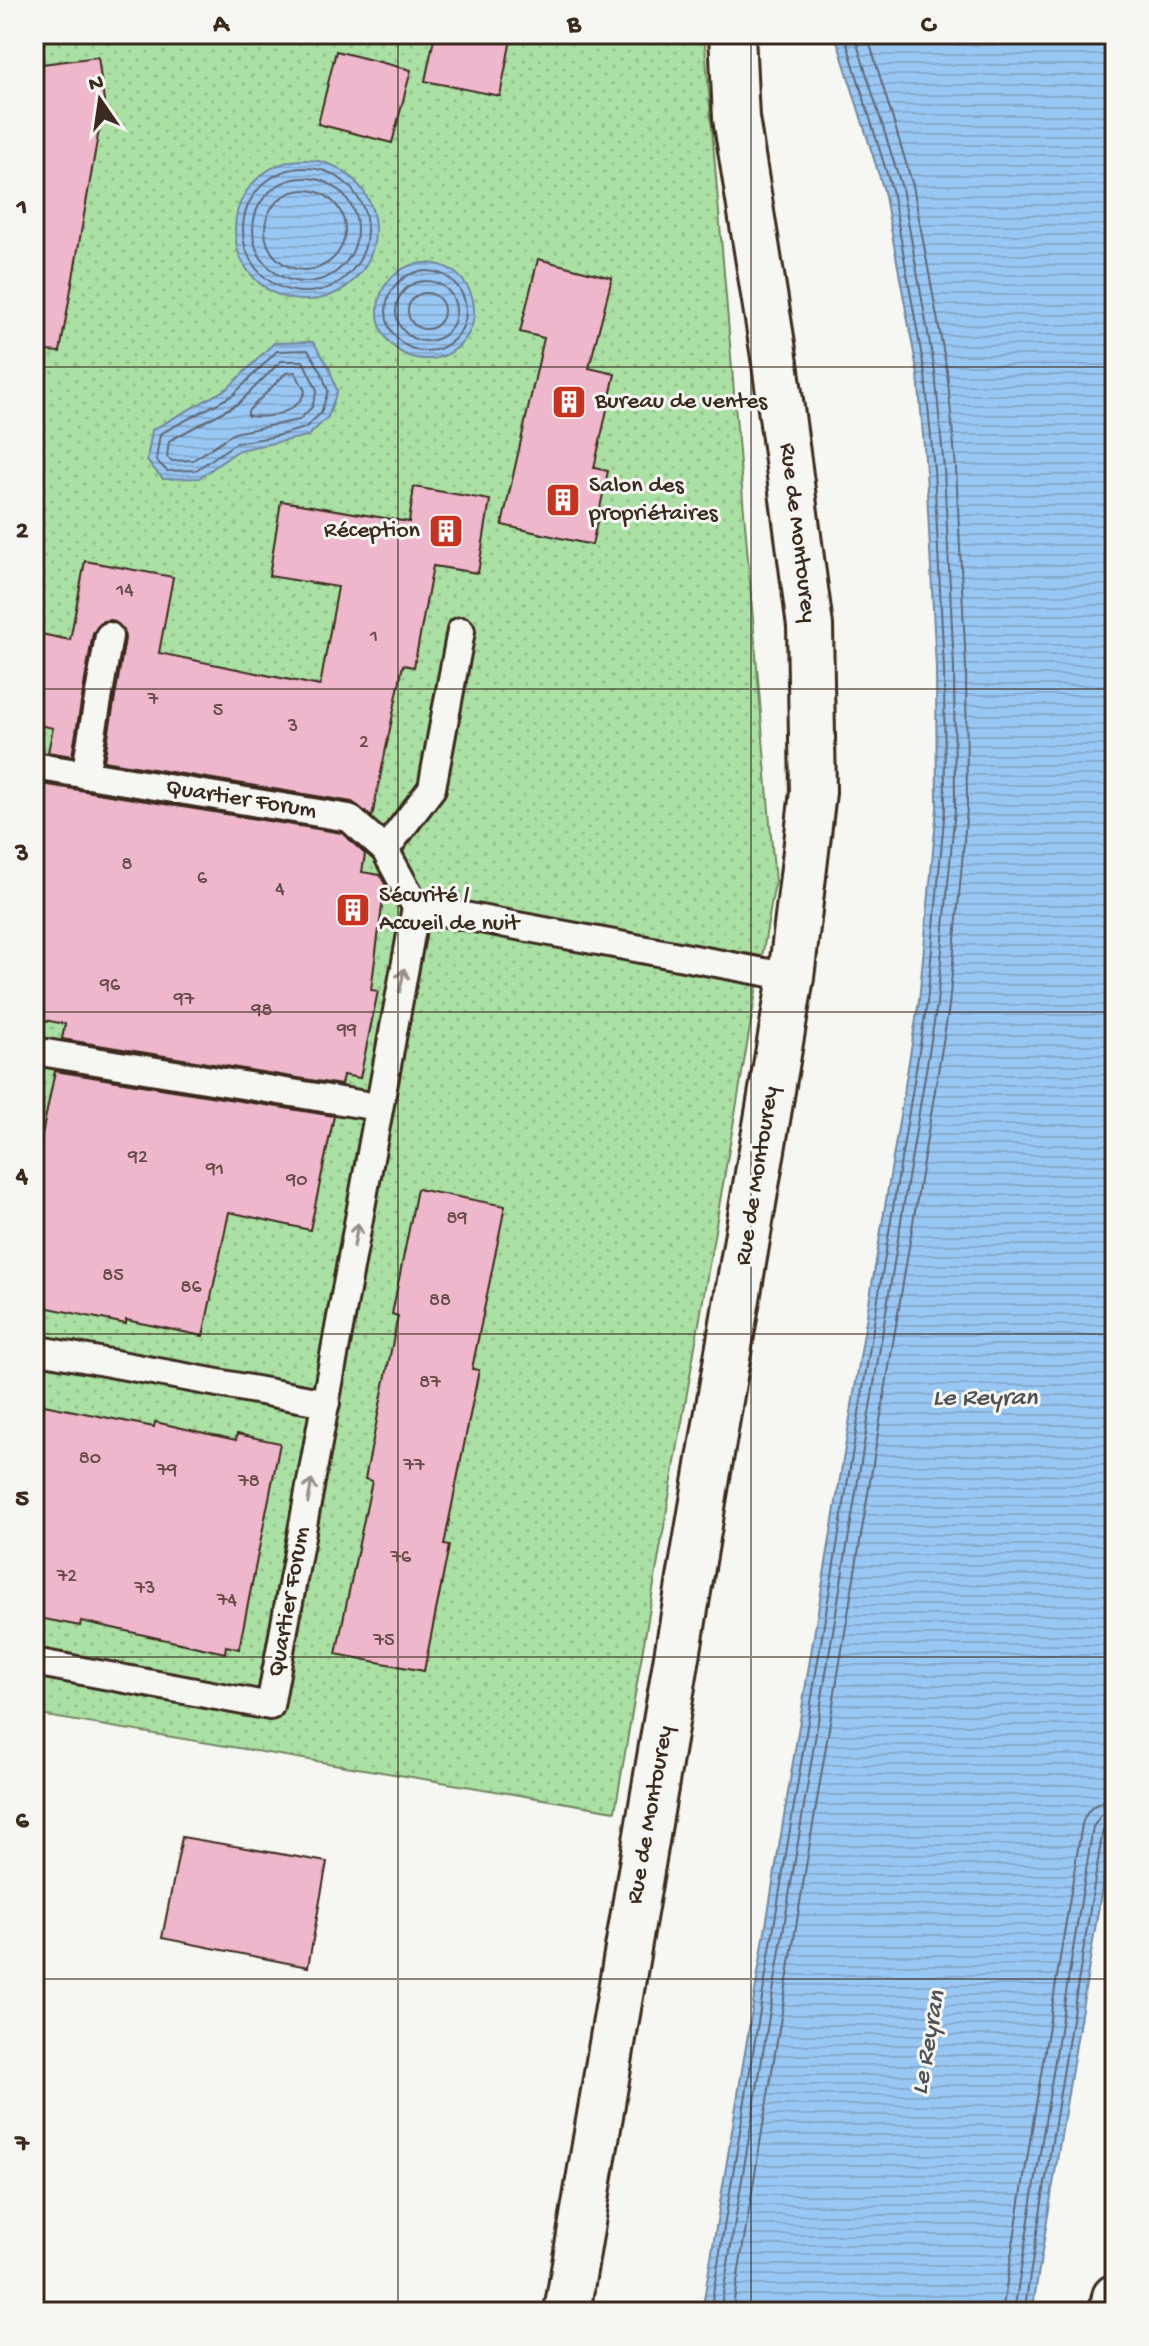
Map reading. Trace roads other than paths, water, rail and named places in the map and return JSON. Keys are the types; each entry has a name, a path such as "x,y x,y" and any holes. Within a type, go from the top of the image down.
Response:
{"street":[{"name":"Rue de Montourey","path":"567,2312 791,977 813,792 810,626 775,363 736,118 732,34"},
{"path":"1112,2312 1115,2297"}],"lane":[{"path":"385,850 432,788 461,631"},
{"path":"85,775 109,636"},
{"name":"Quartier Forum","path":"34,766 349,818 385,850 416,907 270,1706 34,1662"},
{"path":"416,907 791,977"},
{"path":"34,1051 378,1107"},
{"path":"34,1349 326,1403"}],"water":[{"name":"Le Reyran","path":"835,34 1115,34 1115,1808 1032,2312 702,2312 919,1001 937,808 936,668 918,375 884,191"},
{"path":"305,160 332,165 355,180 370,203 375,230 370,257 355,280 332,295 305,300 278,295 255,280 240,257 235,230 240,203 255,180 278,165"},
{"path":"426,263 444,267 460,277 470,293 474,311 470,329 460,345 444,355 426,359 408,355 392,345 382,329 378,311 382,293 392,277 408,267"},
{"path":"313,342 329,367 337,391 328,417 308,436 239,450 199,478 163,479 147,461 152,430 228,388 274,343"}],"place":[{"name":"Bureau de ventes","path":"569,402"},
{"name":"Salon des propriétaires","path":"563,500"},
{"name":"Réception","path":"446,531"},
{"name":"Sécurité / Accueil de nuit","path":"353,910"}]}
